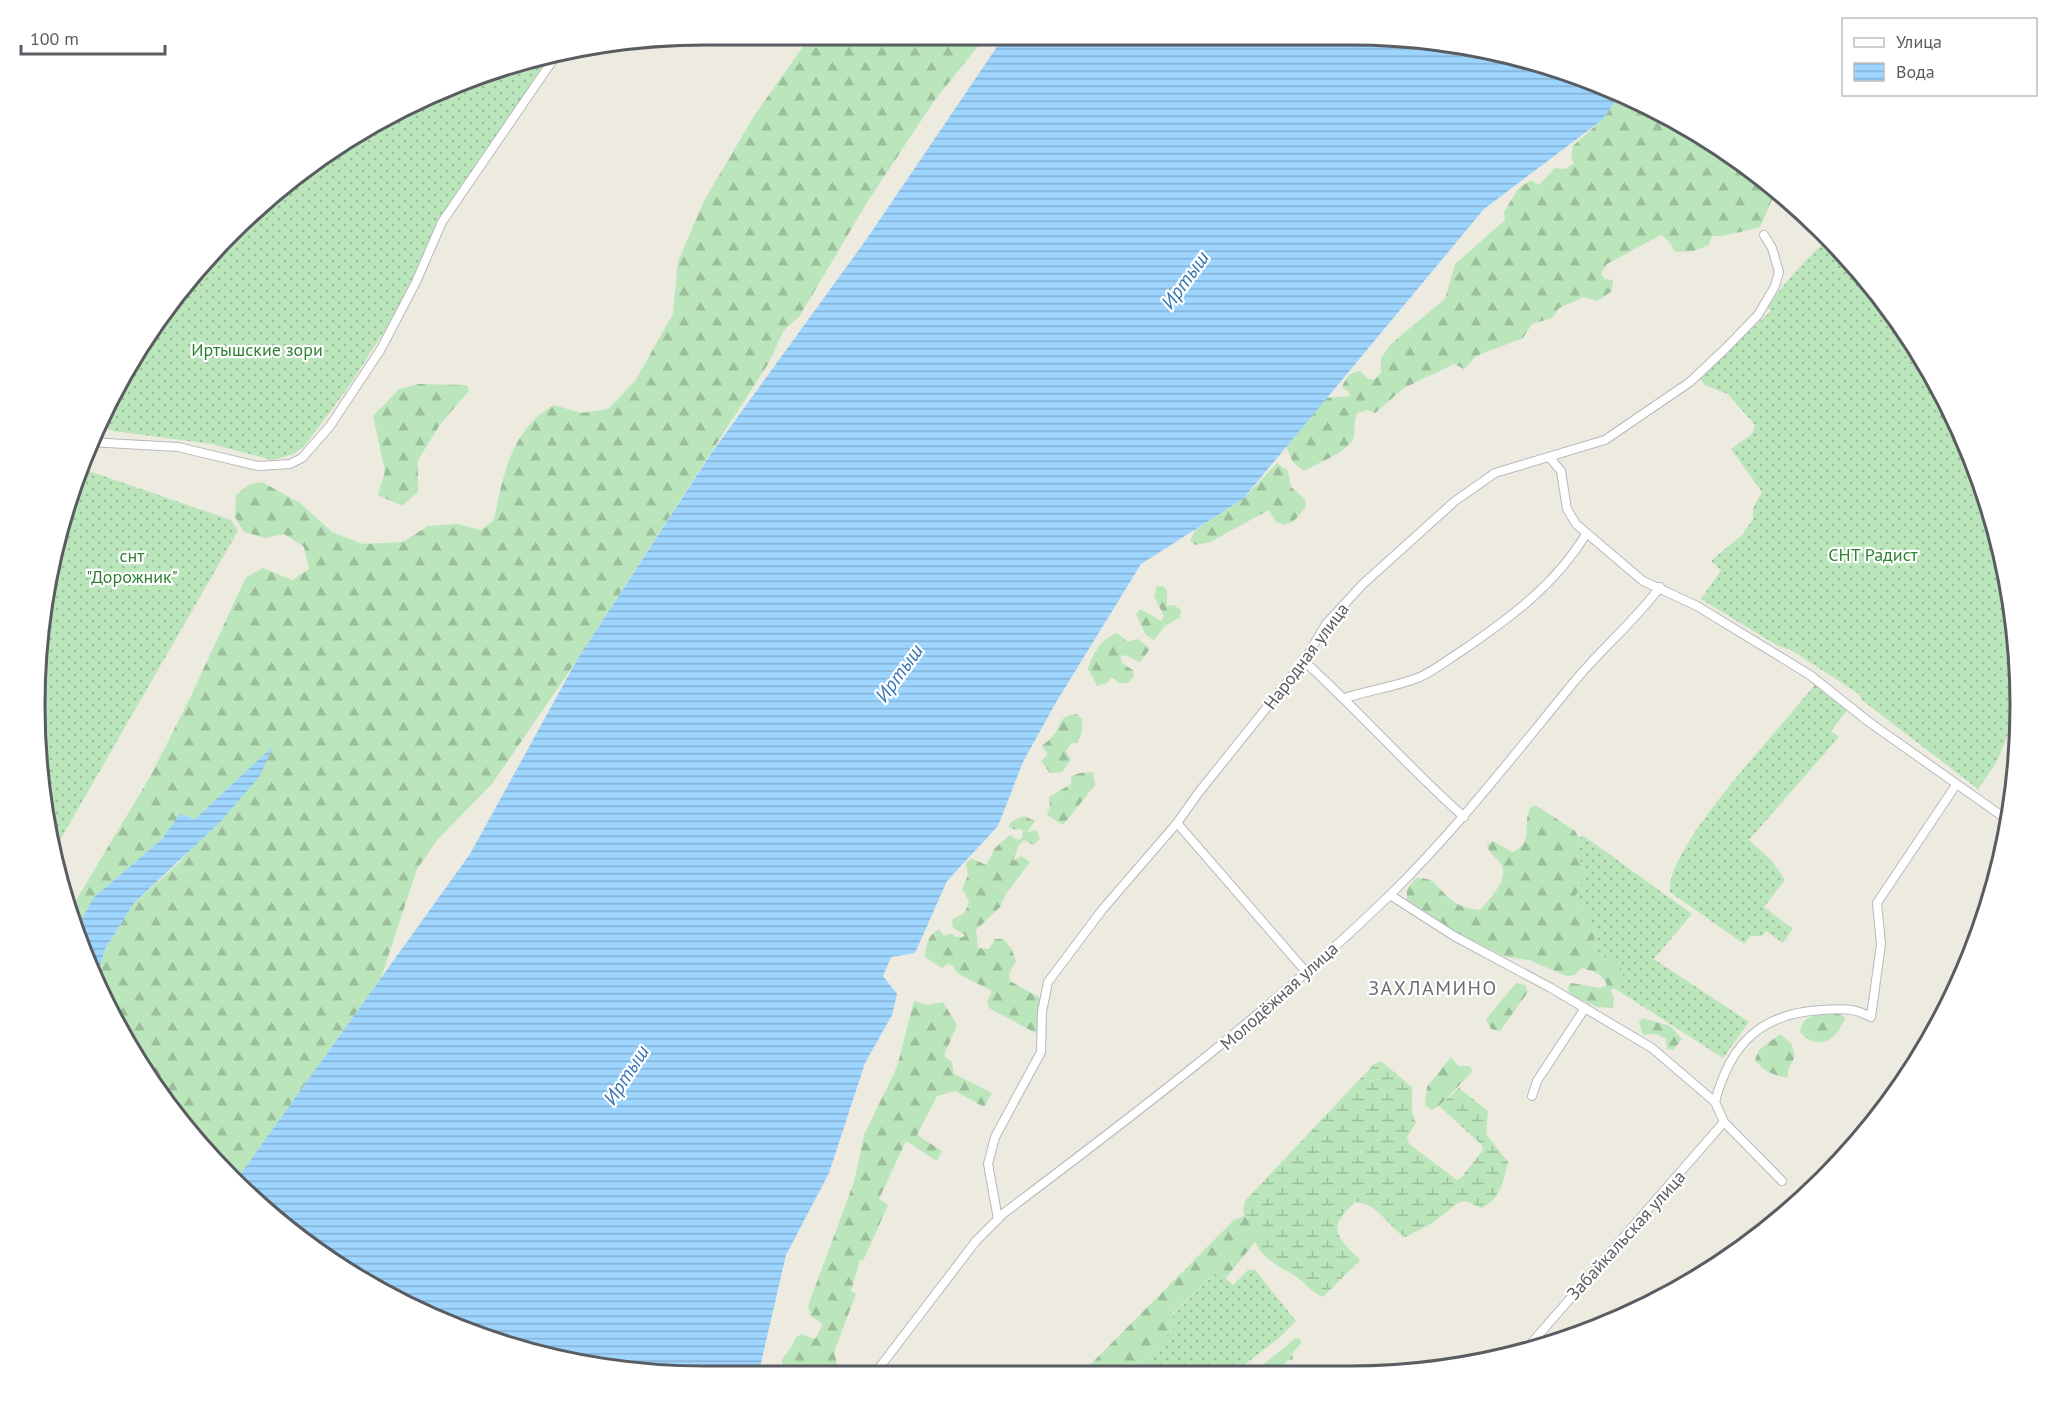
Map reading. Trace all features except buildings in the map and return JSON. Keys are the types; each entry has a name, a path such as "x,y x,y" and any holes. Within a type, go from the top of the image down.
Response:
{"street":[{"path":"100,443 178,447 258,466 290,464 302,458 330,426 381,349 399,317 446,214 550,64"},
{"name":"Народная улица","path":"998,1219 988,1164 995,1137 1041,1052 1042,1012 1048,982 1102,910 1177,823 1199,792 1304,661 1326,624 1363,584 1455,501 1495,473 1605,440 1690,382 1752,322 1775,286 1779,272 1772,248 1764,235"},
{"path":"1550,458 1562,471 1567,509 1586,534 1643,581 1697,606 1810,675 1869,722 2000,815"},
{"path":"1345,698 1369,690 1385,689 1423,675 1488,633 1556,576 1586,534"},
{"name":"Молодёжная улица","path":"881,1366 976,1241 998,1219 1220,1048 1307,973 1390,895 1464,817 1576,679 1641,613 1660,587"},
{"path":"1304,661 1345,698 1423,781 1464,817"},
{"path":"1714,1102 1721,1078 1746,1039 1780,1016 1796,1011 1854,1008 1871,1017 1881,944 1877,903 1956,785"},
{"path":"1177,823 1307,973"},
{"path":"1390,895 1454,936 1586,1008 1653,1048 1714,1102 1724,1122 1782,1181"},
{"path":"1532,1096 1537,1082 1586,1008"},
{"name":"Забайкальская улица","path":"1535,1339 1724,1122"}],"shaded area":[{"path":"1822,1163 1824,1165 1817,1173 1810,1179"}],"green space":[{"path":"804,45 979,45 934,101 868,201 799,317 784,330 768,364 577,660 492,784 438,839 417,869 381,978 240,1175 181,1108 156,1072 133,1036 100,968 105,949 134,903 178,864 272,747 195,819 180,815 161,840 94,897 81,920 75,902 150,777 189,700 246,577 263,568 292,580 309,569 304,547 284,534 266,538 244,532 235,517 236,495 248,485 262,482 300,503 332,532 363,544 403,542 428,526 457,524 481,530 494,520 501,487 518,440 539,415 554,405 581,413 608,409 635,381 673,314 678,261 704,201 754,116"},
{"name":"Иртышские зори","path":"544,66 447,208 392,319 347,389 305,445 294,454 272,460 212,444 106,428 133,375 181,303 238,238 303,181 375,133 413,113 493,80"},
{"path":"1616,101 1680,133 1716,156 1773,198 1761,225 1758,228 1712,236 1709,245 1694,251 1675,252 1670,242 1661,235 1607,264 1601,274 1605,279 1613,280 1612,291 1597,301 1584,297 1559,308 1552,318 1532,324 1523,338 1476,356 1464,369 1454,364 1404,388 1375,413 1367,410 1357,413 1352,441 1325,461 1304,471 1293,462 1286,447 1326,398 1350,396 1349,392 1342,387 1351,374 1360,371 1368,379 1375,379 1381,372 1381,358 1392,343 1445,299 1455,264 1505,220 1504,212 1518,189 1531,180 1539,185 1555,168 1564,169 1574,164 1571,157 1573,146 1602,120"},
{"name":"СНТ Радист","path":"1823,244 1874,303 1922,375 1960,453 1975,493 1997,577 2004,619 2009,662 2010,706 2009,732 1995,765 1978,789 1862,700 1859,694 1791,650 1778,646 1701,599 1721,570 1711,561 1742,535 1753,519 1753,508 1762,492 1731,449 1752,434 1755,425 1728,394 1705,385 1700,378 1771,311 1767,307 1804,262"},
{"path":"419,384 467,385 469,391 441,423 418,460 418,492 402,506 378,495 385,471 373,416 399,389"},
{"path":"1277,463 1288,471 1291,487 1305,499 1306,507 1294,521 1285,525 1276,522 1269,510 1210,542 1196,545 1190,541 1195,530 1243,499"},
{"name":"снт \"Дорожник\"","path":"88,471 231,520 238,531 60,841 46,749 46,662 58,577 68,535"},
{"path":"1157,586 1163,586 1167,591 1167,606 1174,605 1181,610 1180,617 1165,626 1154,640 1146,635 1136,614 1140,609 1161,621 1164,616 1154,596"},
{"path":"1117,633 1128,642 1138,639 1150,649 1140,662 1125,655 1120,657 1122,663 1133,670 1134,676 1128,683 1119,683 1112,677 1107,683 1097,686 1088,669 1090,663 1102,643"},
{"path":"1815,684 1848,709 1831,731 1839,737 1749,840 1772,861 1785,880 1764,907 1793,929 1783,943 1766,931 1762,936 1750,936 1744,944 1670,892 1674,872 1686,846 1729,786"},
{"path":"1076,714 1082,719 1082,732 1077,743 1071,743 1066,752 1071,759 1062,772 1050,773 1041,761 1048,754 1042,746 1053,736 1065,717"},
{"path":"1093,772 1095,785 1063,825 1047,815 1050,806 1049,797 1071,784 1071,776"},
{"path":"1532,806 1537,806 1575,831 1579,838 1577,855 1587,875 1574,898 1585,909 1594,930 1596,955 1617,960 1624,978 1611,991 1614,998 1613,1008 1597,1007 1570,995 1568,987 1571,983 1601,988 1607,985 1597,973 1581,968 1575,975 1566,976 1529,960 1506,957 1457,933 1407,901 1407,889 1416,878 1423,878 1435,883 1455,903 1480,910 1503,876 1501,864 1487,845 1493,841 1512,852 1524,844 1527,818"},
{"path":"1024,816 1035,821 1027,832 1036,830 1040,839 1033,845 1024,840 1019,845 1013,861 1021,856 1030,862 1006,894 1000,907 976,930 978,948 989,949 995,939 1003,939 1011,948 1016,961 1009,974 1010,981 1040,998 1039,1035 989,1008 987,1002 992,991 957,973 953,966 948,964 942,968 925,957 928,940 939,929 944,936 951,933 955,937 965,935 953,928 952,920 961,915 968,906 969,901 962,889 968,875 966,864 971,858 986,865 995,848 1010,835 1018,840 1022,838 1023,830 1012,829 1009,826 1012,821"},
{"path":"1584,836 1692,914 1654,959 1749,1022 1723,1058 1614,988 1623,978 1596,955 1594,930 1585,909 1573,898 1587,875 1577,855 1579,838"},
{"path":"1516,983 1525,985 1528,992 1500,1031 1491,1029 1486,1019"},
{"path":"914,1001 928,1005 943,1002 957,1025 944,1056 952,1062 954,1074 992,1093 984,1107 955,1091 937,1096 917,1135 942,1151 937,1161 906,1141 879,1199 888,1205 863,1261 860,1260 851,1291 856,1294 834,1352 837,1364 840,1366 782,1366 782,1359 796,1337 802,1334 815,1339 823,1324 811,1316 808,1306 854,1182 864,1135 897,1067"},
{"path":"1835,1012 1846,1018 1830,1039 1816,1042 1807,1038 1800,1031 1809,1018 1818,1014"},
{"path":"1643,1018 1670,1026 1682,1039 1673,1050 1667,1049 1666,1039 1657,1034 1643,1035 1639,1022"},
{"path":"1780,1034 1791,1043 1795,1056 1788,1070 1788,1077 1769,1072 1755,1060 1759,1050"},
{"path":"1451,1057 1458,1066 1469,1066 1473,1071 1439,1106 1432,1110 1425,1105 1427,1087"},
{"path":"1381,1061 1412,1087 1412,1112 1416,1123 1407,1137 1409,1144 1457,1180 1461,1178 1483,1150 1482,1145 1439,1106 1459,1088 1488,1111 1486,1134 1508,1162 1500,1189 1487,1205 1481,1208 1466,1201 1458,1203 1431,1224 1405,1237 1370,1206 1355,1202 1340,1218 1338,1231 1340,1238 1360,1260 1323,1297 1263,1255 1255,1242 1262,1227 1255,1219 1244,1216 1243,1208 1246,1200 1374,1064"},
{"path":"1244,1216 1255,1219 1262,1227 1255,1242 1226,1278 1218,1271 1172,1314 1176,1326 1140,1364 1142,1366 1089,1366 1234,1220"},
{"path":"1248,1270 1255,1270 1296,1321 1278,1339 1242,1366 1142,1366 1140,1364 1176,1326 1172,1315 1218,1271 1233,1285"},
{"path":"1296,1338 1300,1339 1301,1343 1292,1354 1293,1359 1287,1361 1284,1366 1261,1366"}],"water":[{"name":"Иртыш","path":"998,45 1393,46 1478,58 1520,68 1562,80 1616,101 1602,120 1484,209 1243,499 1141,564 1055,704 1023,762 998,826 947,881 915,953 891,957 883,976 897,994 892,1015 865,1063 829,1173 786,1255 760,1366 662,1365 619,1360 577,1353 493,1331 453,1316 375,1278 303,1230 240,1175 470,854 577,660 710,455 866,240"},
{"path":"273,746 260,776 221,821 134,903 105,949 100,968 81,920 94,897 161,840 180,814 195,819"}],"district":[{"name":"ЗАХЛАМИНО","path":"1433,988"}]}
